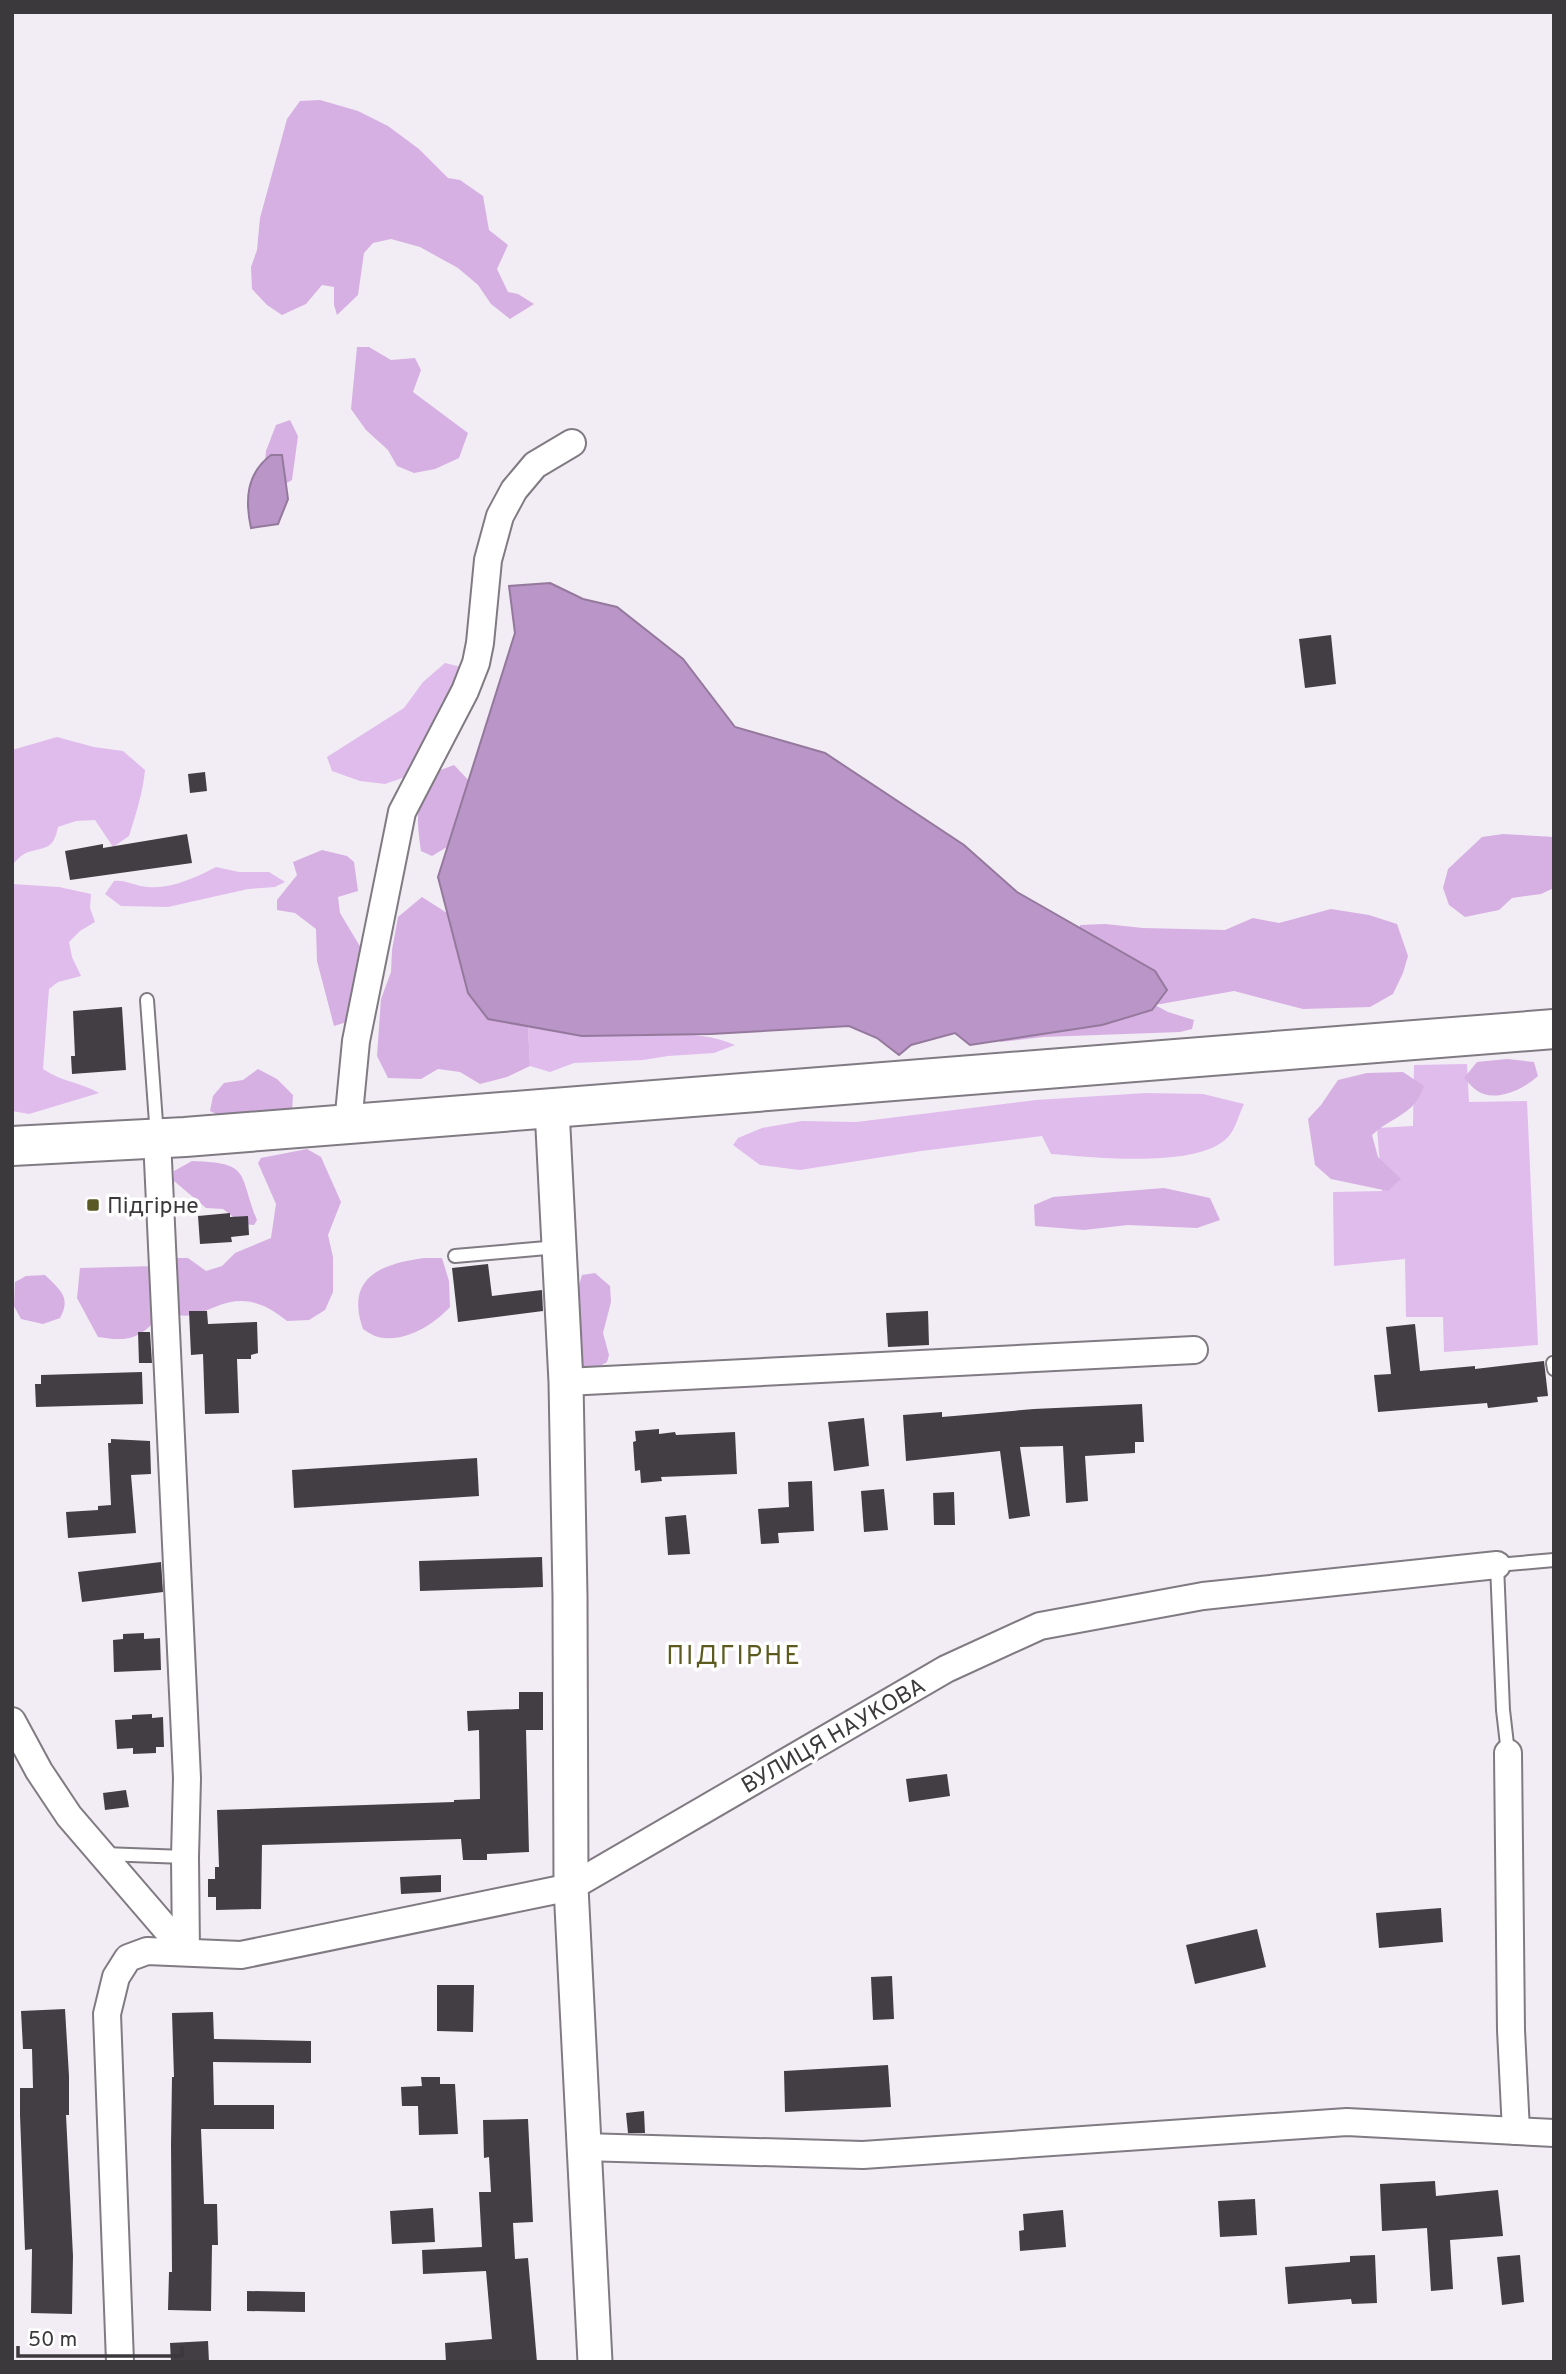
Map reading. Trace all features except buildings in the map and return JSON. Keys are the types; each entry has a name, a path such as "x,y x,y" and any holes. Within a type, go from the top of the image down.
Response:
{"highway":[{"path":"12,1146 157,1139 1554,1029"}],"street":[{"path":"348,1124 356,1041 402,812 465,691 475,663 480,643 488,560 500,516 514,490 535,465 572,443"},
{"path":"552,1109 566,1382 570,1596 570,1887 595,2362"},
{"path":"157,1139 187,1778 186,1952"},
{"path":"566,1382 1194,1350"},
{"name":"ВУЛИЦЯ НАУКОВА","path":"120,2362 107,2014 116,1977 128,1958 147,1951 241,1955 570,1887 946,1669 1040,1626 1203,1596 1497,1565"},
{"path":"12,1721 39,1771 69,1816 186,1952"},
{"path":"1508,1753 1511,2030 1516,2131"},
{"path":"583,2147 863,2155 1347,2122 1554,2133"}],"lane":[{"path":"147,1000 157,1139"},
{"path":"455,1256 559,1247"},
{"path":"1553,1363 1554,1369"},
{"path":"1508,1753 1503,1710 1497,1565 1554,1560"},
{"path":"103,1854 185,1857"}],"shaded area":[{"path":"320,100 358,111 388,126 419,149 448,178 460,180 483,196 489,230 508,245 497,269 508,292 518,294 534,304 510,319 491,304 478,285 458,268 420,247 391,239 373,243 364,253 358,295 337,315 334,287 322,285 306,304 282,315 267,305 252,289 251,267 257,250 260,218 287,119 300,101"},
{"path":"357,347 369,347 391,360 415,358 421,370 413,392 468,433 459,458 435,469 414,473 397,466 388,450 366,430 351,409"},
{"path":"290,420 298,436 292,480 276,489 264,472 266,451 276,425"},
{"path":"271,455 282,455 288,499 278,524 251,528 249,488 256,470"},
{"path":"550,583 583,599 617,607 683,659 735,727 825,753 964,845 1017,892 1155,971 1167,990 1152,1010 1102,1025 970,1045 955,1033 911,1045 899,1055 877,1038 849,1026 711,1034 582,1036 488,1019 468,993 438,877 515,633 509,586"},
{"path":"445,663 470,669 442,702 431,744 408,776 385,784 360,781 332,771 327,757 404,708 423,682"},
{"path":"57,737 94,747 123,751 145,770 129,836 113,847 95,820 76,821 58,827 50,844 24,854 12,865 12,750"},
{"path":"454,765 473,785 447,847 432,856 421,851 418,829 420,802 430,774"},
{"path":"1503,834 1554,837 1554,888 1541,894 1512,898 1499,910 1465,917 1449,905 1443,888 1448,869 1482,837"},
{"path":"322,850 347,856 354,862 358,891 338,897 340,913 361,948 350,1021 334,1026 317,961 316,929 295,913 277,910 277,900 297,875 293,862"},
{"path":"216,867 239,872 269,872 285,882 275,887 248,889 168,907 121,906 105,894 114,881 160,887 189,880"},
{"path":"12,884 59,887 91,894 90,908 95,922 69,942 72,957 81,976 58,982 49,989 43,1069 99,1093 29,1114 12,1111"},
{"path":"422,897 461,922 518,1018 528,1026 530,1066 507,1077 480,1084 460,1072 438,1069 421,1079 388,1078 377,1056 381,999 391,972 398,917"},
{"path":"1331,909 1369,915 1397,924 1408,956 1403,973 1393,994 1370,1007 1303,1009 1234,991 1155,1005 1194,1020 1192,1029 1180,1032 1043,1037 1000,1042 1003,1035 1078,962 1080,925 1225,930 1253,918 1279,923"},
{"path":"528,1026 589,1035 685,1034 719,1039 735,1045 714,1053 574,1063 550,1072 530,1066"},
{"path":"1507,1059 1534,1062 1538,1076 1517,1090 1491,1096 1476,1090 1464,1078 1477,1062"},
{"path":"1467,1064 1469,1102 1527,1101 1538,1345 1444,1352 1443,1317 1406,1317 1405,1259 1334,1266 1333,1192 1382,1191 1377,1128 1413,1126 1414,1065"},
{"path":"258,1069 277,1079 293,1095 292,1111 234,1122 210,1111 213,1096 224,1083 243,1080"},
{"path":"1403,1072 1424,1086 1411,1107 1372,1135 1378,1157 1401,1179 1388,1191 1331,1179 1315,1165 1308,1119 1338,1080 1367,1073"},
{"path":"1146,1093 1203,1094 1244,1104 1235,1127 1227,1138 1212,1148 1169,1157 1143,1159 1051,1154 1042,1136 800,1170 760,1165 733,1145 738,1138 762,1128 802,1121 856,1122 1036,1100"},
{"path":"307,1149 321,1157 341,1202 328,1235 333,1257 333,1292 325,1310 309,1320 287,1321 261,1305 235,1301 201,1313 178,1315 174,1258 188,1258 206,1271 222,1266 235,1253 271,1238 276,1204 258,1163 261,1158"},
{"path":"192,1161 225,1164 240,1174 257,1220 254,1225 242,1224 223,1209 206,1208 174,1181 174,1171"},
{"path":"1164,1188 1210,1198 1220,1220 1197,1228 1128,1225 1084,1230 1035,1226 1034,1205 1053,1197"},
{"path":"424,1258 442,1258 449,1281 450,1307 427,1326 408,1335 378,1337 363,1329 359,1297 370,1277 393,1264"},
{"path":"155,1266 154,1322 141,1333 129,1338 98,1337 77,1298 80,1268"},
{"path":"595,1273 610,1286 611,1302 603,1333 609,1355 607,1362 592,1371 582,1373 578,1324 579,1287 582,1275"},
{"path":"45,1275 59,1289 64,1299 60,1318 43,1324 21,1319 14,1306 15,1282 26,1276"}],"place":[{"name":"Підгірне","path":"93,1205"}],"district":[{"name":"ПІДГІРНЕ","path":"734,1655"}]}
